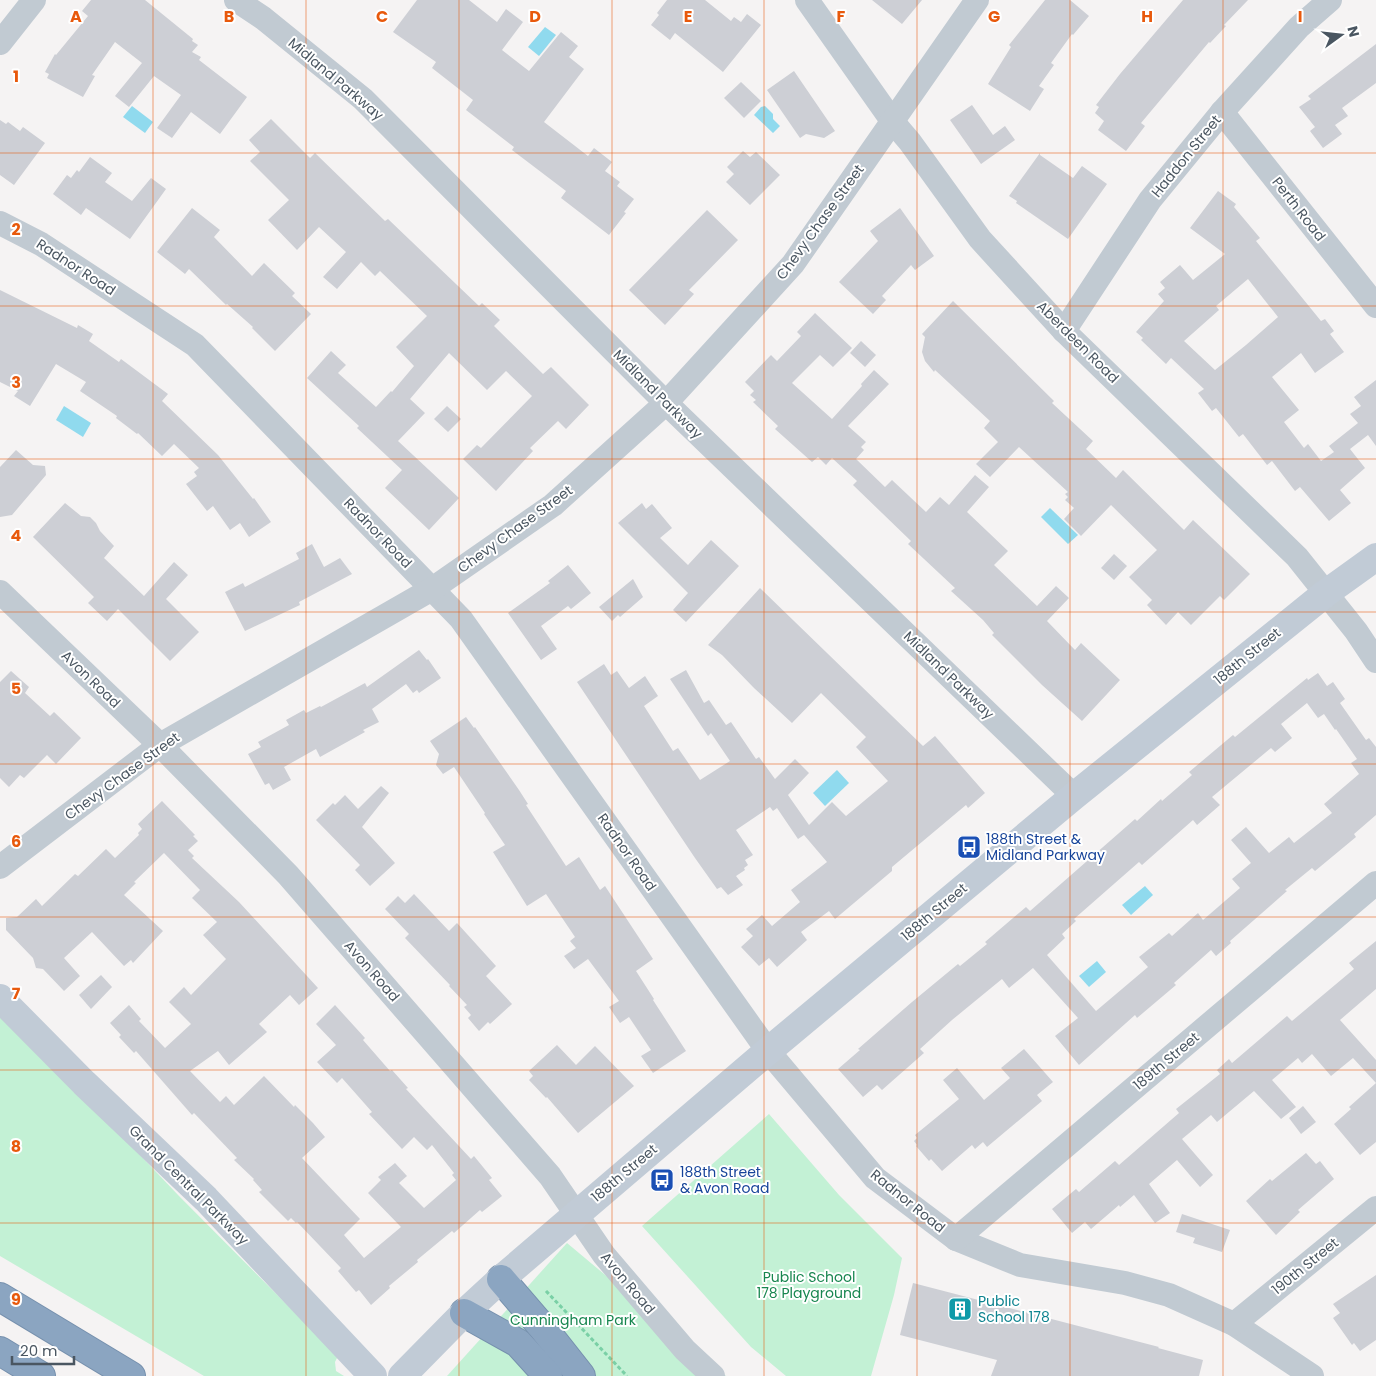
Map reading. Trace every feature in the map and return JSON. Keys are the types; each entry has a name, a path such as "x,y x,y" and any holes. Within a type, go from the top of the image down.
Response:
{"highway":[{"path":"501,1279 581,1376"},
{"path":"0,1297 131,1376"},
{"path":"464,1313 518,1342 548,1376"},
{"path":"0,1351 40,1376"}],"street":[{"path":"0,43 34,0"},
{"name":"Midland Parkway","path":"236,0 263,18 363,99 666,403 1074,796"},
{"name":"Aberdeen Road","path":"808,0 893,122 910,142 980,240 1064,330 1297,557 1376,661"},
{"name":"Chevy Chase Street","path":"0,867 160,745 432,589 553,505 666,403 793,264 977,0"},
{"name":"Haddon Street","path":"1064,330 1150,200 1222,112 1298,27 1330,0"},
{"name":"Perth Road","path":"1222,112 1376,306"},
{"name":"Radnor Road","path":"0,223 41,244 195,345 461,619 768,1051 875,1178 956,1239 1020,1265 1125,1283 1169,1294 1234,1324 1312,1376"},
{"name":"188th Street","path":"501,1279 768,1051 1074,796 1326,593 1376,557"},
{"name":"Avon Road","path":"0,592 160,745 288,874 550,1176 616,1270 685,1350 713,1376"},
{"name":"189th Street","path":"956,1239 1376,883"},
{"name":"Grand Central Parkway","path":"0,998 84,1083 206,1199 373,1376"},
{"name":"190th Street","path":"1234,1324 1376,1208"},
{"path":"402,1376 464,1313 501,1279"}],"path":[{"path":"542,1286 627,1376"}],"green space":[{"path":"0,1008 179,1196 338,1356 335,1362 336,1371 344,1376 204,1376 0,1256"},
{"name":"Public School 178 Playground","path":"769,1114 839,1195 902,1258 894,1295 871,1376 786,1376 751,1347 642,1226"},
{"name":"Cunningham Park","path":"567,1243 726,1376 447,1376"}],"water":[{"path":"545,27 556,35 539,56 528,47"},
{"path":"132,106 153,122 145,133 123,117"},
{"path":"765,106 773,114 773,119 780,126 773,133 754,115 761,107"},
{"path":"64,406 91,423 83,437 56,420"},
{"path":"1050,508 1078,535 1068,544 1041,517"},
{"path":"837,770 849,783 825,806 813,793"},
{"path":"1145,886 1153,895 1131,915 1122,905"},
{"path":"1097,961 1106,972 1089,987 1079,976"}],"building":[{"path":"91,0 145,0 193,39 192,41 198,45 192,52 201,57 199,60 247,97 220,134 191,112 172,138 157,128 181,95 154,76 129,107 115,96 142,63 115,42 92,75 95,76 83,97 47,78 49,74 45,72 55,54 88,16 82,11"},
{"path":"417,0 469,0 497,22 506,9 523,22 502,50 529,71 561,32 578,46 569,57 584,69 544,122 588,156 594,148 612,162 605,171 620,182 617,186 634,199 609,235 561,198 566,191 512,150 514,147 466,110 473,100 432,68 436,62 393,32"},
{"path":"667,0 705,0 731,21 734,17 741,22 747,14 761,25 723,72 675,33 670,40 651,25"},
{"path":"872,0 922,0 902,24"},
{"path":"1045,0 1070,0 1089,16 1072,34 1051,63 1054,65 1039,86 1044,89 1030,111 988,84 1011,47 1009,45"},
{"path":"1183,0 1248,0 1224,25 1226,26 1209,42 1141,123 1145,126 1126,151 1098,130 1104,121 1095,113 1099,107 1096,105"},
{"path":"1376,44 1376,83 1342,108 1348,116 1335,125 1342,134 1323,148 1310,131 1315,127 1299,107 1311,99 1308,96"},
{"path":"794,71 835,131 824,138 806,134 800,138 767,90"},
{"path":"741,82 761,101 744,118 724,98"},
{"path":"972,105 993,135 1005,126 1015,140 981,164 950,120"},
{"path":"271,119 310,158 315,153 385,221 388,219 479,306 482,303 500,320 494,326 543,374 551,367 589,405 566,429 558,421 530,448 533,451 496,491 463,459 477,445 481,448 532,396 506,371 487,390 449,353 410,399 425,413 398,441 459,498 429,530 385,488 402,470 357,428 359,426 307,378 331,351 346,365 338,373 376,407 392,392 414,366 396,347 427,316 380,271 375,276 361,262 337,289 323,277 346,252 319,227 297,250 268,220 289,200 250,161 260,152 249,140"},
{"path":"0,120 6,124 8,122 20,131 23,127 45,143 14,185 0,175"},
{"path":"743,151 750,157 756,152 780,175 750,205 726,182 734,174 727,167"},
{"path":"1040,153 1040,155 1073,178 1082,166 1107,184 1068,239 1016,203 1017,201 1009,196"},
{"path":"90,157 112,173 105,182 132,201 151,178 166,189 130,239 86,208 81,215 53,194 67,175 71,178 77,170 79,172"},
{"path":"1218,191 1236,204 1234,207 1260,238 1256,241 1321,321 1325,319 1334,331 1330,334 1344,352 1315,373 1301,353 1272,377 1299,410 1284,422 1304,448 1308,444 1321,461 1334,452 1329,446 1358,423 1350,414 1361,406 1354,397 1376,380 1376,446 1368,435 1350,449 1365,468 1340,490 1351,503 1329,521 1300,487 1295,491 1272,461 1267,465 1243,434 1239,437 1216,408 1212,411 1198,393 1204,389 1171,358 1166,364 1141,340 1143,338 1136,332 1164,301 1158,294 1165,288 1160,282 1180,265 1193,280 1225,254 1190,228","holes":["1248,279 1278,317 1215,370 1184,341 1219,310 1216,306"]},
{"path":"192,208 220,230 214,237 252,276 264,263 295,293 292,296 311,314 275,351 253,327 226,305 189,269 185,274 157,252"},
{"path":"900,208 934,256 915,270 911,265 882,296 886,300 873,314 839,282 878,241 870,231"},
{"path":"707,210 738,240 689,290 694,294 665,325 629,290"},
{"path":"0,290 77,328 78,325 93,334 89,341 119,362 121,359 168,394 162,401 218,455 254,498 271,522 249,537 240,523 230,530 213,506 207,511 186,484 197,476 194,472 199,468 174,444 162,456 138,433 116,418 117,416 80,391 86,382 56,364 30,406 14,396 18,391 0,382"},
{"path":"953,301 1054,401 1052,403 1093,441 1086,449 1116,478 1123,470 1184,530 1193,520 1250,574 1224,600 1220,596 1191,625 1178,612 1166,625 1147,605 1152,600 1129,577 1157,550 1111,505 1081,536 1064,519 1074,508 1065,500 1068,497 1065,494 1068,492 1019,447 990,477 976,464 998,442 984,428 990,421 935,370 934,372 925,361 922,352 925,337 922,334"},
{"path":"815,313 852,348 833,367 820,355 792,383 832,419 874,370 889,384 848,426 866,442 861,447 864,450 856,459 885,487 892,480 926,512 940,497 949,505 975,475 989,487 967,512 1008,551 994,565 1037,606 1056,586 1069,598 1047,621 1075,650 1081,643 1120,680 1082,721 1042,685 992,635 994,633 983,620 951,591 955,588 908,544 911,541 853,485 857,481 832,458 826,465 818,457 812,462 775,429 778,426 753,402 756,400 750,395 754,391 745,382 771,355 777,361 801,336 797,332"},
{"path":"861,341 876,355 865,367 850,353"},
{"path":"447,406 461,419 448,432 434,419"},
{"path":"16,450 33,465 45,466 46,475 12,515 0,517 0,467"},
{"path":"65,503 81,516 90,517 96,523 100,531 114,546 104,558 144,596 174,562 188,575 166,599 199,632 170,661 118,609 107,621 88,603 94,597 33,537"},
{"path":"642,503 646,509 652,504 672,528 660,538 688,565 711,540 739,566 686,622 673,610 688,593 618,523"},
{"path":"312,544 324,567 340,558 352,574 299,602 300,605 245,631 225,592 243,583 245,587 299,559 296,553"},
{"path":"1114,554 1127,566 1114,580 1101,568"},
{"path":"568,565 591,593 571,609 568,606 541,626 557,649 541,660 508,613 550,583 548,581"},
{"path":"633,579 643,597 620,617 618,615 612,621 599,607"},
{"path":"760,588 923,746 935,736 985,793 968,808 966,805 892,867 892,871 835,919 829,911 801,932 807,940 777,967 769,958 759,966 741,947 753,936 746,929 762,915 772,926 800,902 791,890 827,862 804,835 798,839 777,808 773,811 770,807 736,830 753,855 745,860 748,865 744,868 745,870 736,876 743,885 728,895 721,887 717,889 577,682 604,664 611,675 617,671 629,688 645,676 658,696 644,706 673,751 678,748 700,780 730,761 711,733 708,736 670,679 686,670 704,703 709,700 726,725 731,722 756,759 759,757 775,779 795,759 809,773 788,795 809,825 832,802 846,816 888,781 856,747 866,737 821,693 792,723 722,655 708,645"},
{"path":"419,650 428,659 441,678 419,693 417,690 413,693 406,684 372,709 379,722 320,757 316,749 284,767 291,780 273,790 269,783 265,785 248,754 261,747 258,742 289,725 286,720 304,710 306,713 321,707 365,683 367,687"},
{"path":"11,671 29,687 25,693 50,716 54,712 81,738 56,764 47,755 24,778 20,775 9,787 0,778 0,682"},
{"path":"1318,673 1327,686 1333,682 1345,699 1340,703 1366,740 1369,738 1376,747 1376,815 1354,834 1356,837 1315,871 1312,868 1285,890 1287,891 1230,941 1231,943 1216,956 1211,950 1174,983 1176,985 1137,1018 1135,1015 1079,1065 1055,1036 1078,1018 1033,968 1009,988 1002,979 920,1049 924,1053 882,1090 877,1085 863,1097 838,1069 912,1002 958,964 960,966 987,944 985,942 1026,907 1030,911 1135,819 1137,821 1161,799 1162,801 1192,775 1189,772 1233,735 1235,737 1307,678 1308,680","holes":["1307,703 1318,718 1324,714 1357,759 1351,763 1359,774 1324,804 1332,813 1294,843 1289,837 1269,853 1246,827 1231,840 1251,863 1232,879 1240,888 1203,920 1198,913 1172,936 1169,933 1139,957 1148,967 1096,1011 1047,955 1065,938 1062,934 1076,921 1074,919 1139,862 1142,865 1193,820 1197,825 1220,805 1212,797 1271,748 1275,752 1292,738 1281,724"]},
{"path":"466,717 519,790 528,804 526,805 566,866 579,857 600,890 605,886 653,959 636,971 686,1051 653,1073 641,1056 651,1050 629,1017 620,1023 609,1007 619,1001 588,959 574,969 564,956 576,948 570,941 575,937 546,894 527,906 493,852 505,845 485,813 454,767 443,774 436,765 439,754 430,741"},
{"path":"381,786 389,793 362,827 395,863 370,886 355,870 360,865 316,820 333,803 335,805 345,795 358,809"},
{"path":"162,801 195,835 193,836 198,841 188,850 194,856 192,858 239,902 318,988 299,1005 290,995 259,1024 267,1032 229,1065 218,1051 190,1071 220,1102 226,1096 234,1105 264,1076 294,1107 295,1105 313,1123 325,1137 302,1158 360,1219 344,1235 364,1258 401,1227 368,1193 381,1180 378,1177 395,1163 407,1176 399,1183 424,1208 456,1180 452,1175 454,1173 432,1145 427,1150 414,1137 402,1149 369,1114 372,1112 342,1078 337,1083 317,1062 336,1045 316,1024 335,1005 365,1038 363,1040 390,1071 392,1070 408,1088 406,1089 471,1159 474,1156 492,1178 489,1180 502,1196 482,1212 480,1210 454,1233 452,1231 417,1260 418,1262 389,1286 390,1288 371,1305 359,1290 356,1292 338,1271 341,1268 297,1222 291,1218 288,1221 259,1192 262,1190 254,1179 234,1160 237,1158 194,1113 192,1115 136,1051 134,1053 119,1037 121,1035 110,1023 129,1005 141,1019 139,1021 165,1048 191,1024 169,1002 184,987 191,995 226,959 203,935 217,922 192,898 200,890 164,853 134,882 136,883 124,895 163,931 133,963 131,960 124,966 92,932 64,958 80,976 64,991 43,969 36,968 33,958 6,930 6,918 17,917 36,899 42,906 75,874 78,876 106,849 115,858 139,835 138,833 142,829 138,824"},
{"path":"414,894 449,931 457,923 496,966 486,976 512,1004 490,1024 488,1022 479,1031 468,1018 471,1015 464,1007 467,1005 405,938 409,934 385,909 398,896 405,903"},
{"path":"1376,941 1376,989 1340,1020 1376,1060 1376,1083 1353,1058 1331,1076 1312,1054 1302,1063 1298,1058 1272,1080 1296,1107 1281,1119 1254,1091 1217,1122 1211,1115 1182,1139 1213,1175 1200,1187 1177,1160 1149,1184 1170,1213 1155,1223 1134,1195 1091,1229 1085,1222 1072,1233 1052,1209 1076,1189 1079,1192 1115,1161 1119,1165 1179,1113 1176,1109 1220,1074 1217,1070 1229,1059 1232,1063 1287,1016 1292,1021 1354,969 1349,963"},
{"path":"101,975 112,987 91,1009 79,995"},
{"path":"557,1045 576,1065 595,1046 634,1086 578,1133 547,1097 529,1080 533,1076 529,1071"},
{"path":"1024,1049 1053,1082 1037,1095 1042,1101 987,1147 983,1142 975,1149 972,1145 942,1171 931,1159 929,1161 914,1141 917,1138 915,1135 959,1099 943,1080 957,1068 984,1100 1010,1078 1001,1068"},
{"path":"1376,1083 1376,1142 1360,1155 1334,1124 1351,1109 1349,1107"},
{"path":"1303,1106 1316,1122 1301,1134 1289,1118"},
{"path":"1306,1153 1316,1164 1320,1161 1334,1179 1298,1210 1300,1212 1276,1235 1246,1201 1270,1179 1272,1181"},
{"path":"1182,1214 1230,1230 1222,1252 1193,1243 1195,1238 1176,1232"},
{"path":"1376,1275 1376,1340 1360,1351 1354,1343 1352,1345 1333,1318 1340,1313 1333,1304"},
{"name":"Public School 178","path":"913,1283 1203,1360 1199,1376 991,1376 997,1360 900,1335"}],"place":[{"name":"188th Street & Midland Parkway","path":"969,847"},
{"name":"188th Street & Avon Road","path":"662,1180"},
{"name":"Public School 178","path":"960,1309"}]}
